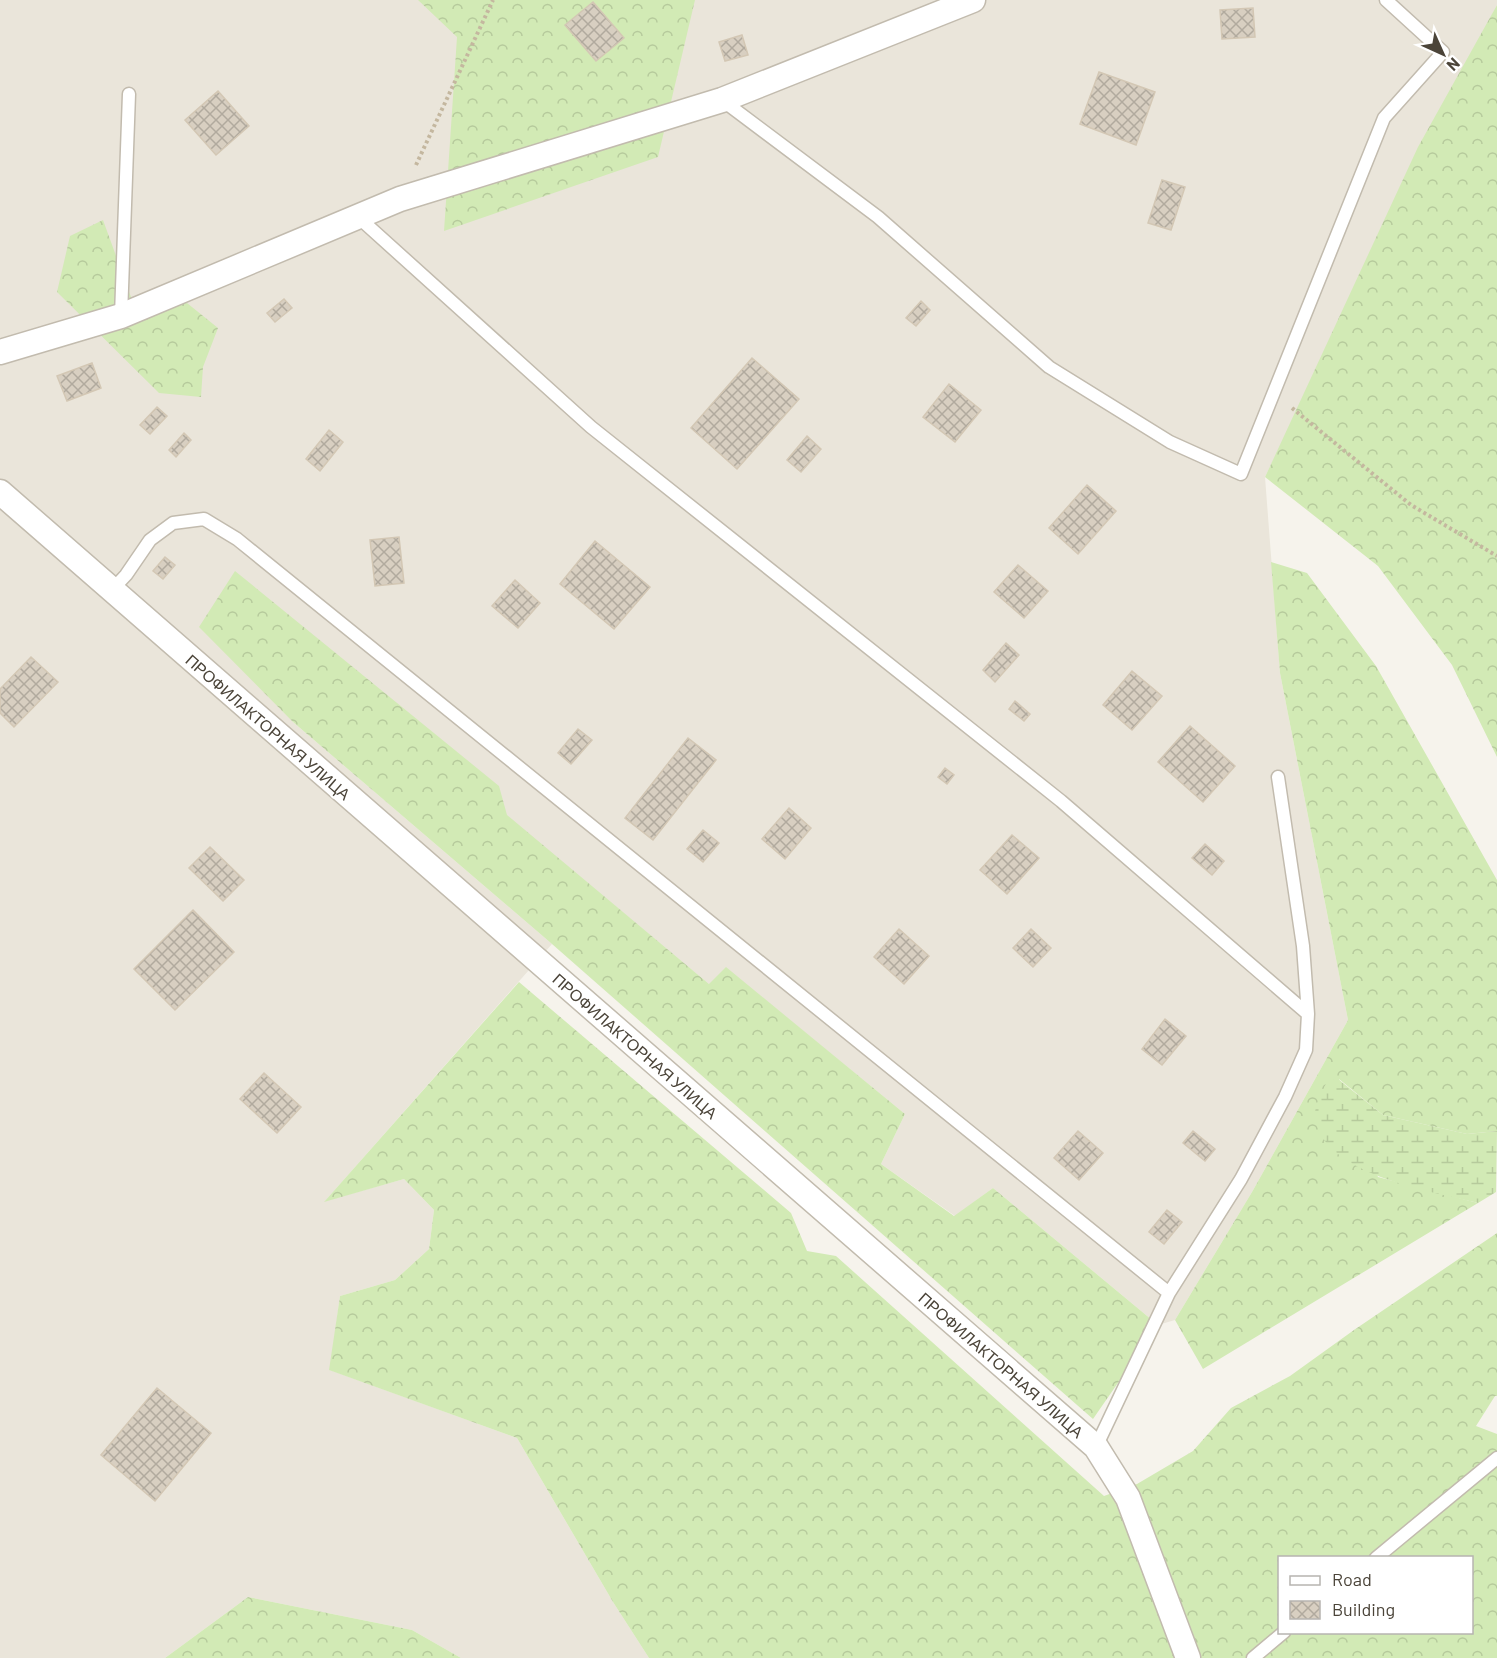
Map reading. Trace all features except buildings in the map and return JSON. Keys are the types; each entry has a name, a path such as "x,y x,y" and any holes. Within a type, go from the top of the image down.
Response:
{"street":[{"path":"0,352 121,316 400,199 722,100 974,0"},
{"name":"ПРОФИЛАКТОРНАЯ УЛИЦА","path":"0,492 1095,1447 1128,1498 1188,1658"}],"lane":[{"path":"722,100 878,217 1049,367 1170,442 1241,474 1384,118 1443,52 1386,0"},
{"path":"121,316 129,94"},
{"path":"357,216 591,427 1061,801 1308,1014"},
{"path":"112,591 150,540 173,523 204,519 237,539 1168,1293"},
{"path":"1095,1447 1168,1293 1241,1179 1285,1096 1306,1050 1308,1014 1303,946 1278,777"},
{"path":"1377,1556 1497,1458"},
{"path":"1253,1658 1282,1634"}],"path":[{"path":"400,199 493,0"},
{"path":"1275,394 1411,505 1497,556"}],"shaded area":[{"path":"0,0 1497,0 1497,5 1265,477 1280,673 1348,1020 1252,1192 1175,1320 1158,1325 993,1188 955,1216 881,1164 905,1114 726,968 710,985 506,815 498,786 235,572 293,722 552,944 325,1201 404,1179 434,1210 429,1249 395,1280 340,1296 330,1370 517,1438 613,1602 649,1658 461,1658 412,1630 248,1597 165,1658 0,1658"}],"green space":[{"path":"418,0 695,0 658,157 444,231 457,37"},
{"path":"1497,5 1497,757 1452,665 1378,566 1265,477 1418,147"},
{"path":"103,220 131,297 187,303 218,328 203,367 201,397 159,393 57,292 70,236"},
{"path":"1271,562 1307,573 1376,666 1497,880 1497,1131 1467,1134 1383,1115 1339,1079 1378,1177 1478,1203 1203,1369 1175,1320 1252,1192 1348,1020 1280,673"},
{"path":"235,571 499,786 507,815 709,984 726,967 905,1114 881,1164 954,1216 993,1188 1158,1325 1093,1419 552,944 293,722 199,627"},
{"path":"519,982 791,1213 807,1251 836,1256 1104,1496 1137,1484 1193,1451 1231,1408 1290,1376 1497,1233 1497,1396 1476,1426 1497,1434 1497,1658 649,1658 613,1602 517,1438 329,1370 340,1296 395,1280 429,1249 434,1210 404,1179 324,1202"},
{"path":"1338,1079 1383,1115 1467,1134 1497,1131 1496,1192 1478,1203 1434,1193 1382,1177 1357,1166 1337,1153 1322,1136 1315,1112 1327,1081"},
{"path":"248,1597 412,1630 461,1658 165,1658"}]}
